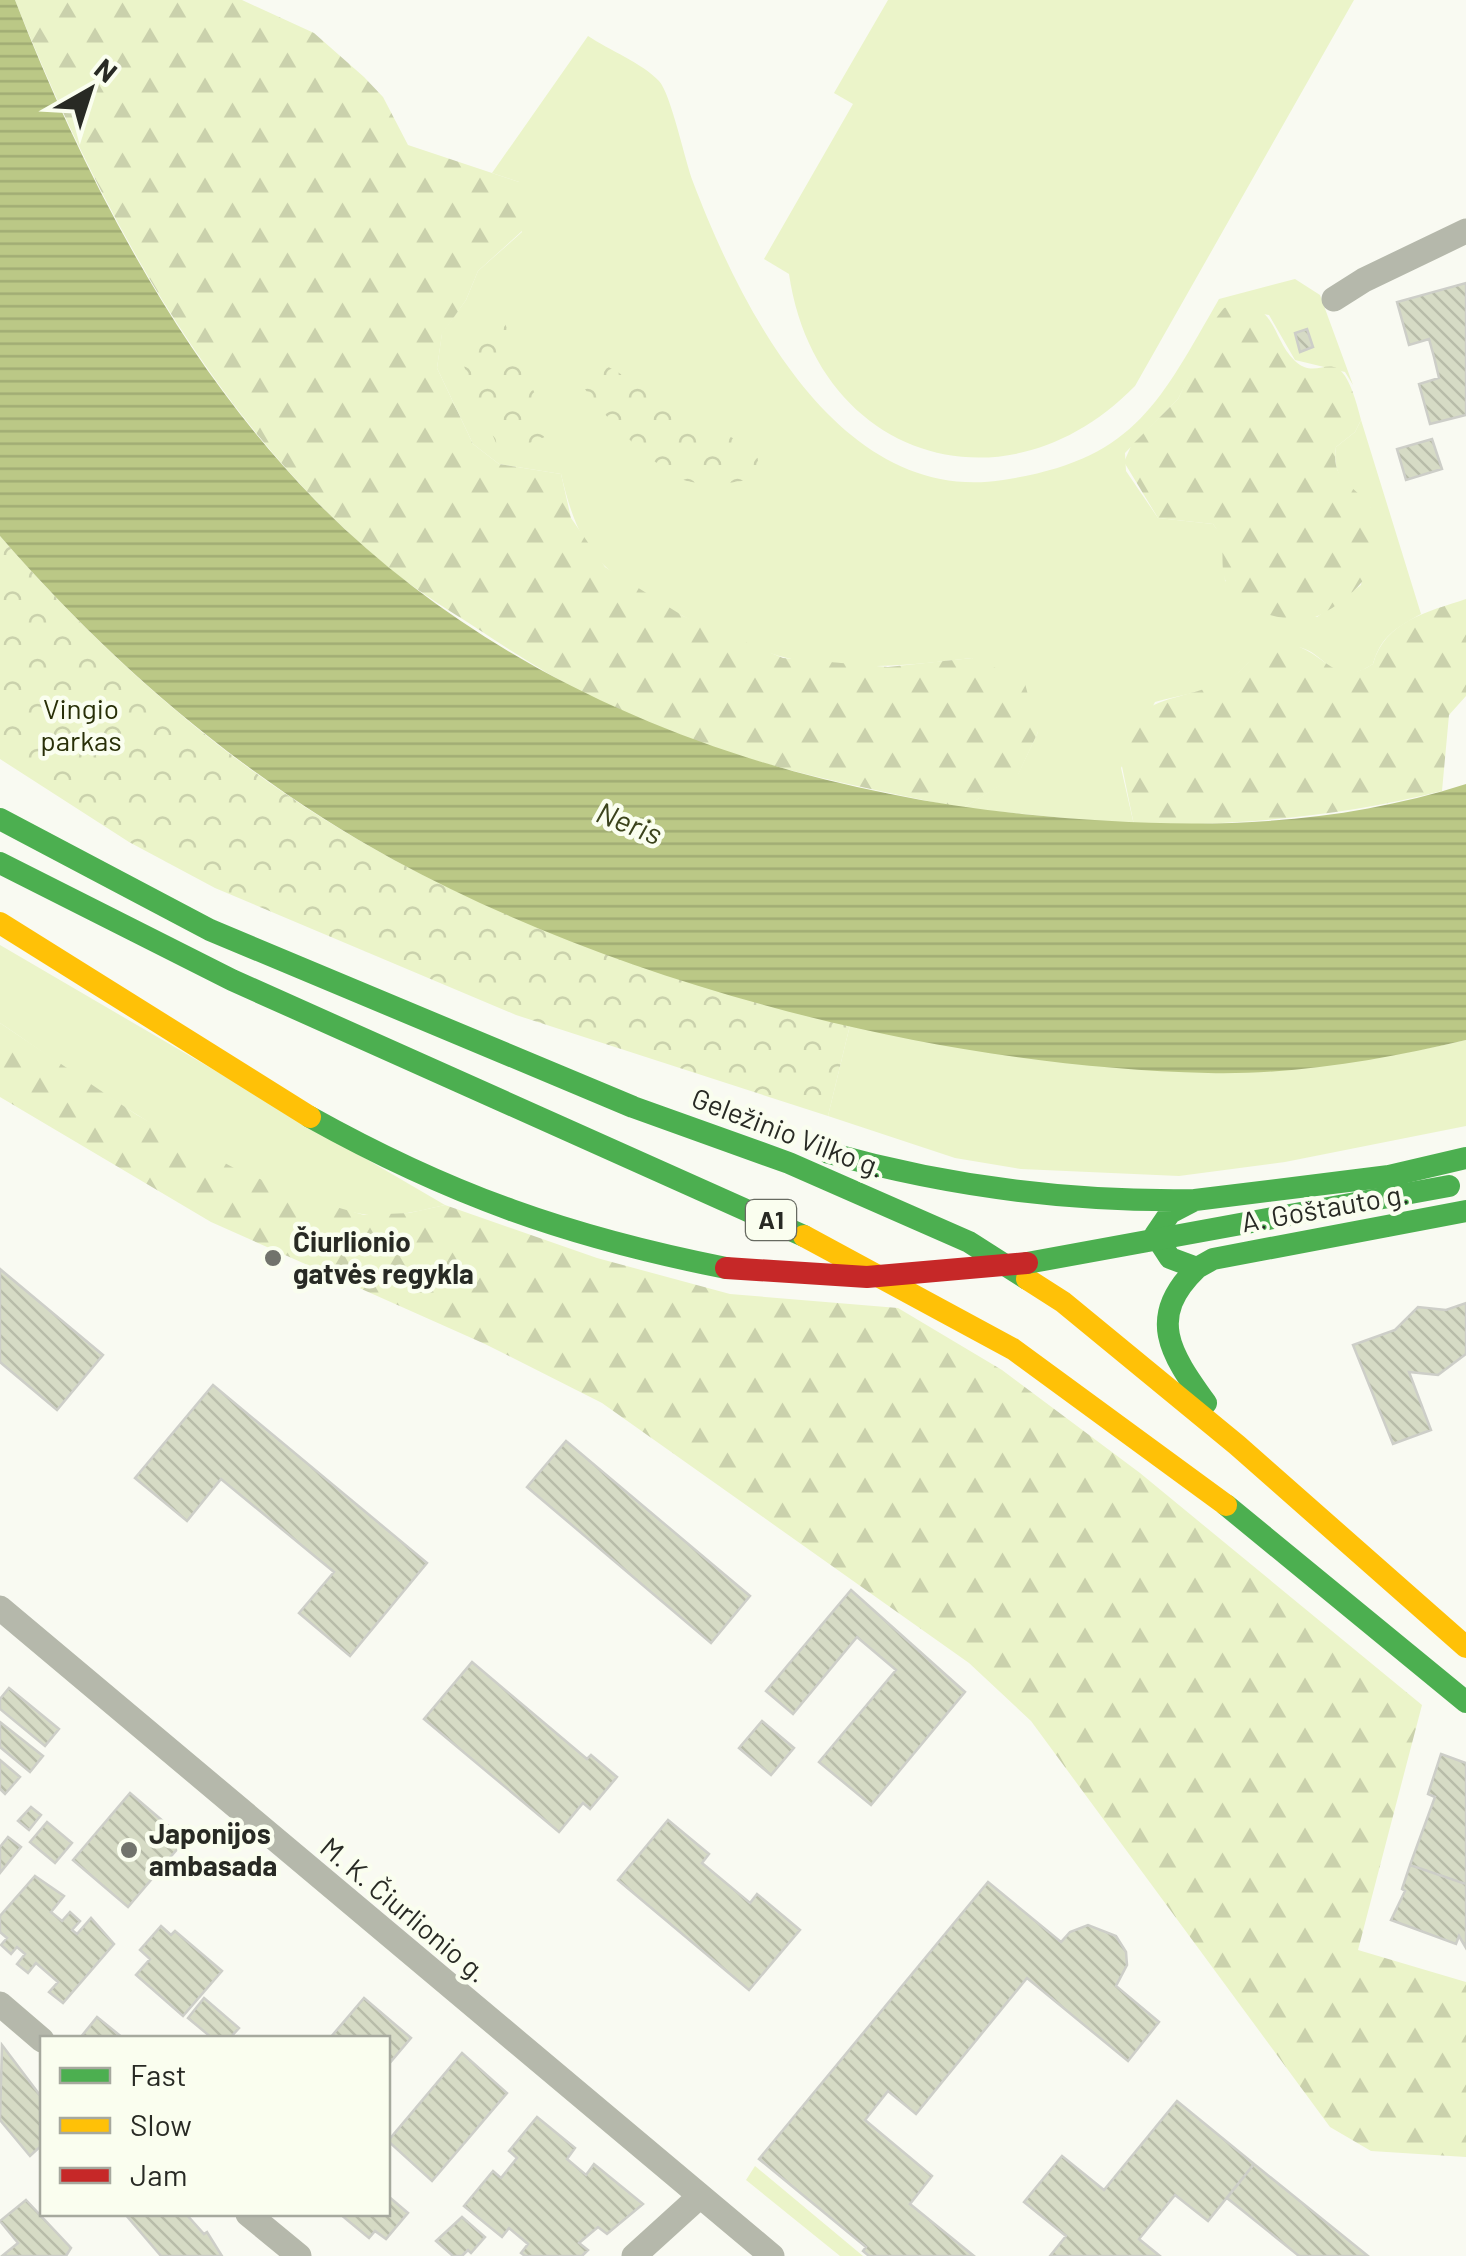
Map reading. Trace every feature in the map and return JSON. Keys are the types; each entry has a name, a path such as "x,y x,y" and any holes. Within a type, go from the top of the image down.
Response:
{"main road":[{"name":"Geležinio Vilko g.","path":"0,818 210,930 633,1108 789,1162 969,1242 1063,1302 1237,1445 1466,1646"},
{"name":"A1","path":"0,864 188,960 786,1227 943,1308 1041,1366 1140,1436 1466,1702"},
{"path":"0,923 256,1083 397,1164 552,1228 614,1246 726,1268 867,1277 993,1269 1457,1184"},
{"name":"A. Goštauto g.","path":"633,1108 779,1137 869,1166 1005,1194 1116,1202 1195,1200 1389,1176 1466,1158"},
{"path":"1195,1200 1170,1213 1156,1235 1159,1249 1171,1261 1197,1268 1174,1292 1166,1308 1166,1327 1176,1362 1237,1445"},
{"name":"A. Goštauto g.","path":"1197,1268 1213,1259 1466,1212"}],"street":[{"path":"1334,299 1364,280 1466,231"},
{"name":"M. K. Čiurlionio g.","path":"0,1608 772,2256"},
{"path":"0,2004 40,2038"},
{"path":"634,2256 698,2197"},
{"path":"250,2216 299,2256"}],"green space":[{"path":"15,0 242,0 314,33 383,97 408,145 519,182 532,204 522,231 478,271 466,300 442,334 437,368 473,444 499,464 561,474 571,518 605,567 683,616 783,658 888,667 972,658 1024,680 1038,732 1018,775 963,808 742,757 646,724 577,690 511,651 390,569 327,511 269,448 216,380 168,308 84,157"},
{"path":"888,0 1354,0 1135,386 1084,427 1030,450 976,458 923,449 876,425 836,388 806,337 789,274 764,259 853,104 834,93"},
{"path":"588,36 652,74 664,88 713,232 769,339 804,388 846,430 892,462 945,480 1003,480 1083,458 1113,442 1158,398 1219,299 1295,279 1320,295 1353,385 1345,372 1295,360 1269,315 1224,308 1178,399 1125,453 1126,471 1158,518 1213,524 1223,537 1225,581 1317,617 1361,585 1371,508 1344,482 1335,458 1336,447 1355,432 1361,420 1421,614 1391,634 1380,646 1373,664 1359,671 1339,672 1307,650 1283,646 1262,653 1223,683 1155,702 1121,768 1134,825 963,808 1018,774 1038,732 972,658 853,666 783,657 691,620 623,581 597,558 582,536 561,474 499,464 473,444 437,368 442,333 466,300 478,271 522,232 519,182 492,173"},
{"path":"1244,303 1263,313 1295,361 1314,369 1338,369 1345,376 1361,420 1355,432 1336,447 1335,459 1345,482 1372,509 1381,540 1378,555 1349,596 1311,618 1283,618 1242,602 1226,582 1221,539 1213,524 1158,518 1124,462 1131,446 1178,399 1217,317 1224,308"},
{"path":"503,319 552,434 501,455 453,340"},
{"path":"584,353 757,452 759,470 750,479 719,484 695,483 674,475 639,448 588,394 573,364"},
{"name":"Vingio parkas","path":"0,536 134,674 233,757 340,829 450,888 561,935 733,993 850,1025 828,1116 516,1015 215,888 129,842 0,759"},
{"path":"1466,599 1466,696 1449,715 1442,791 1289,818 1134,825 1117,742 1137,715 1230,678 1272,642 1297,646 1341,671 1361,670 1373,664 1379,649 1397,628"},
{"path":"0,945 445,1205 403,1214 362,1214 267,1185 173,1136 0,1023"},
{"path":"0,1023 137,1115 234,1168 308,1199 364,1215 409,1213 445,1205 597,1258 730,1294 898,1308 1002,1370 1140,1473 1422,1705 1358,1950 1466,1982 1466,2157 1371,2151 1330,2127 1031,1721 969,1663 602,1403 485,1344 211,1222 0,1097"},
{"path":"850,1025 1005,1053 1158,1068 1311,1065 1388,1056 1466,1040 1466,1126 1285,1162 1179,1176 1021,1169 955,1158 828,1116"},
{"path":"755,2166 863,2256 840,2256 746,2180"}],"water":[{"name":"Neris","path":"0,0 15,0 105,200 180,329 222,390 315,500 388,567 467,625 552,676 641,718 733,753 828,780 925,801 1079,819 1246,822 1356,811 1466,784 1466,1040 1338,1065 1208,1073 1002,1055 896,1036 789,1012 685,982 583,946 485,905 394,860 285,793 134,674 0,536"}],"building":[{"path":"1466,283 1466,415 1430,424 1419,384 1439,378 1434,357 1429,339 1409,345 1397,302"},
{"path":"1307,329 1313,347 1300,352 1295,333"},
{"path":"1432,439 1442,469 1406,480 1397,449"},
{"path":"0,1269 103,1355 57,1410 0,1362"},
{"path":"1466,1303 1466,1354 1438,1375 1409,1372 1431,1430 1393,1444 1353,1345 1395,1330 1418,1307 1446,1310"},
{"path":"213,1385 427,1563 350,1656 299,1613 334,1572 221,1479 187,1521 135,1478"},
{"path":"566,1441 750,1596 711,1643 527,1487"},
{"path":"851,1590 965,1692 871,1805 819,1762 896,1670 857,1637 793,1714 766,1691"},
{"path":"472,1662 587,1759 591,1755 617,1777 590,1809 583,1803 559,1832 424,1719"},
{"path":"9,1688 59,1729 45,1746 0,1709 0,1699"},
{"path":"762,1721 794,1748 771,1775 739,1748"},
{"path":"0,1722 43,1756 30,1772 0,1747"},
{"path":"1441,1754 1466,1763 1466,1884 1410,1865 1435,1797 1428,1794"},
{"path":"0,1760 20,1777 5,1794 0,1789"},
{"name":"Japonijos ambasada","path":"130,1793 185,1840 128,1907 73,1860"},
{"path":"31,1807 41,1815 29,1830 18,1821"},
{"path":"668,1820 709,1854 702,1863 750,1903 757,1894 800,1930 749,1990 618,1880"},
{"path":"47,1822 72,1843 55,1863 30,1842"},
{"path":"8,1837 21,1847 0,1873 0,1847"},
{"path":"1410,1865 1466,1884 1466,1948 1459,1936 1456,1944 1391,1920 1405,1891 1402,1889"},
{"path":"35,1876 64,1896 51,1912 62,1921 70,1912 80,1921 72,1930 77,1934 91,1918 114,1944 63,2003 49,1992 58,1982 36,1963 28,1973 17,1964 25,1954 17,1947 11,1954 1,1945 7,1938 0,1932 0,1916"},
{"path":"988,1882 1061,1942 1070,1932 1088,1925 1116,1936 1126,1952 1127,1965 1116,1986 1159,2022 1128,2061 1027,1978 916,2114 888,2091 865,2120 932,2176 910,2204 974,2256 869,2256 863,2251 866,2247 759,2159"},
{"path":"161,1926 171,1935 175,1931 222,1971 183,2016 136,1975 150,1959 140,1950"},
{"path":"204,1998 239,2028 232,2036 210,2036 188,2018"},
{"path":"364,1998 411,2038 390,2063 390,2036 332,2036"},
{"path":"97,2017 121,2036 82,2036"},
{"path":"2,2045 40,2095 40,2147 30,2156 0,2120"},
{"path":"462,2053 507,2093 432,2181 390,2139"},
{"path":"1177,2101 1254,2164 1208,2221 1175,2195 1139,2239 1160,2256 1050,2256 1066,2236 1024,2202 1062,2156 1104,2190"},
{"path":"537,2117 575,2148 567,2159 586,2175 594,2164 643,2204 607,2234 598,2227 579,2243 588,2250 582,2256 525,2256 521,2253 528,2244 509,2228 502,2237 464,2206 493,2171 501,2178 517,2158 509,2151"},
{"path":"1254,2164 1368,2256 1299,2256 1227,2198"},
{"path":"390,2198 408,2213 386,2239 375,2231 369,2238 342,2216 390,2216"},
{"path":"26,2200 71,2248 66,2256 2,2256 18,2243 0,2221"},
{"path":"127,2216 188,2216 204,2234 207,2232 222,2256 161,2256"},
{"path":"462,2217 485,2237 471,2253 468,2250 462,2256 453,2256 436,2241"}],"traffic: fast":[{"path":"0,819 210,930 633,1107 789,1163 969,1242 1027,1279"},
{"path":"0,863 232,980 804,1236"},
{"path":"310,1117 412,1169 512,1210 614,1242 726,1268"},
{"path":"829,1153 920,1175 1010,1190 1102,1198 1195,1200"},
{"path":"1466,1158 1389,1176 1195,1200 1170,1213 1155,1235 1170,1258 1197,1268 1213,1259 1466,1211"},
{"path":"1027,1263 1449,1186"},
{"path":"1197,1268 1172,1303 1169,1335 1182,1368 1206,1403"},
{"path":"1226,1505 1466,1702"}],"traffic: slow":[{"path":"0,923 310,1117"},
{"path":"804,1236 1013,1349 1226,1505"},
{"path":"1027,1279 1063,1302 1237,1445 1466,1647"}],"traffic: jam":[{"path":"726,1268 867,1277 1027,1263"}],"place":[{"name":"Čiurlionio gatvės regykla","path":"273,1258"},
{"name":"Japonijos ambasada","path":"129,1850"}]}
